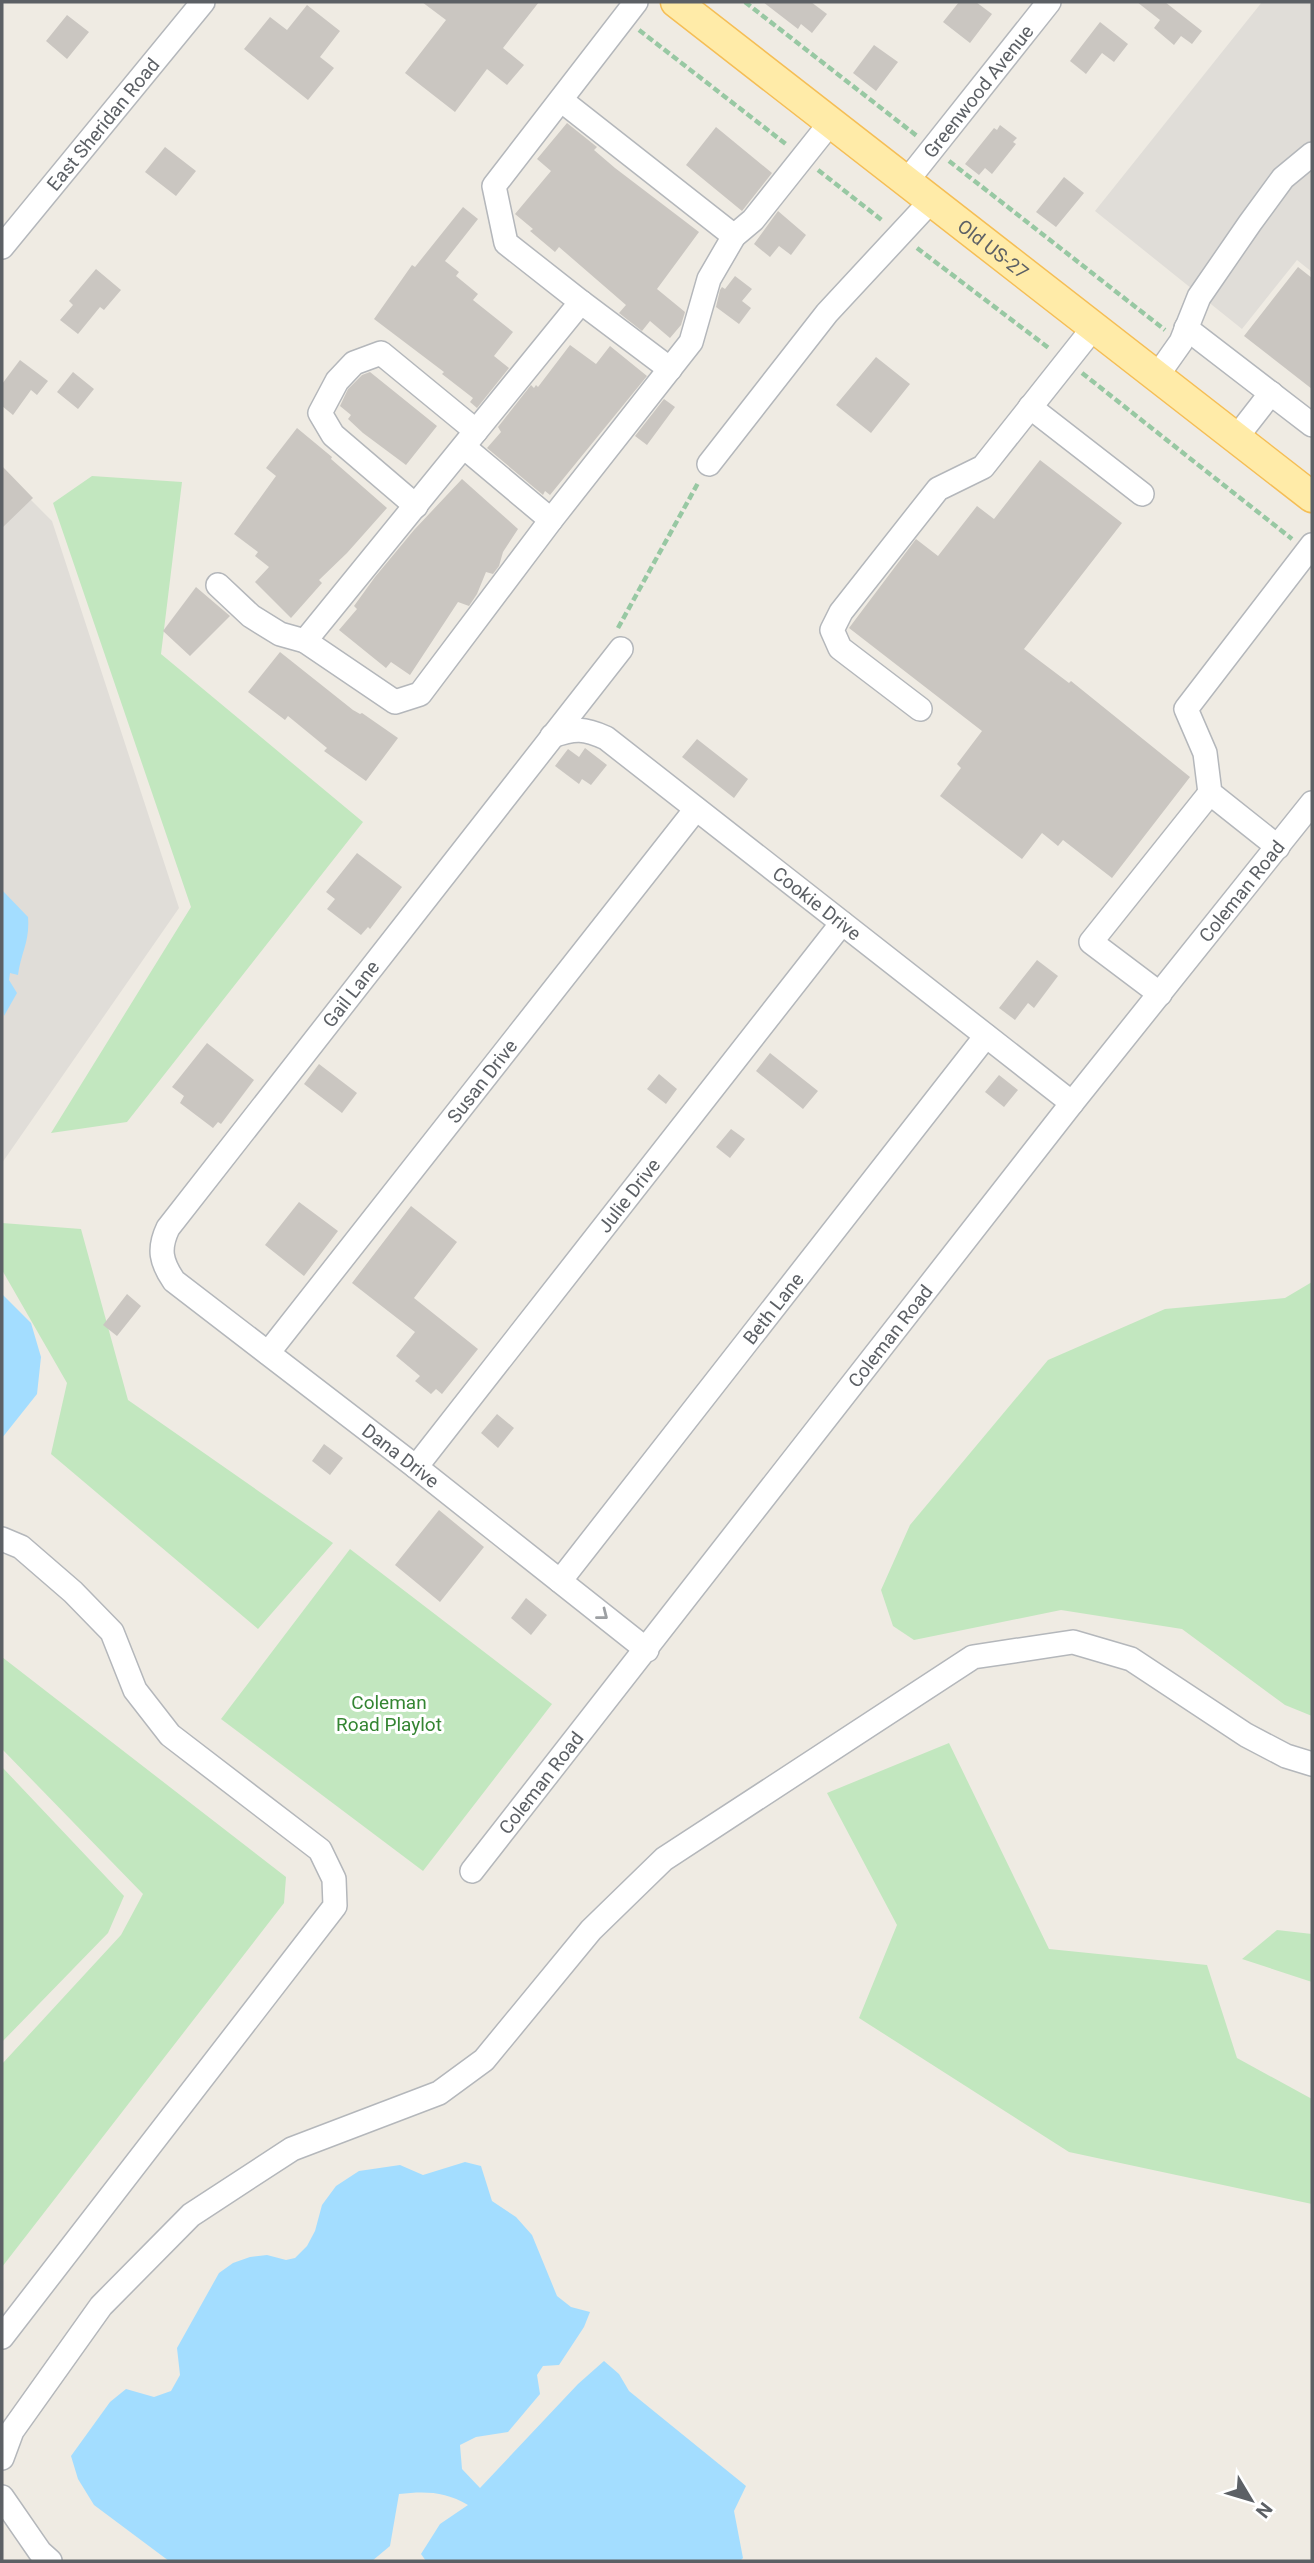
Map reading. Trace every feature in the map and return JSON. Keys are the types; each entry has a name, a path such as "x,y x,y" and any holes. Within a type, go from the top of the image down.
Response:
{"main road":[{"name":"Old US-27","path":"676,2 1312,497"}],"street":[{"name":"East Sheridan Road","path":"2,247 203,2"},
{"name":"Greenwood Avenue","path":"906,182 1049,2"},
{"path":"630,10 494,186 506,243 670,369"},
{"path":"561,100 734,236"},
{"path":"218,585 251,616 279,634 305,641 395,702 420,694 551,520 691,342 709,279 734,236 753,220 831,122"},
{"path":"1157,376 1184,335 1199,297 1250,223 1283,178 1312,154"},
{"path":"709,464 827,313 931,201"},
{"path":"305,641 581,302"},
{"path":"920,709 840,648 832,630 841,612 938,489 983,467 1094,327"},
{"path":"1184,335 1271,393 1312,425"},
{"path":"416,506 333,435 320,413 337,381 354,363 381,353 551,520"},
{"path":"1236,438 1271,393"},
{"path":"1030,407 1142,494"},
{"path":"1278,847 1210,793 1205,753 1186,709 1310,548"},
{"name":"Gail Lane","path":"163,1257 161,1243 168,1228 621,649"},
{"name":"Cookie Drive","path":"552,737 570,730 589,730 607,738 1072,1103"},
{"path":"1160,994 1091,942 1210,793"},
{"name":"Coleman Road","path":"472,1871 1072,1103 1312,803"},
{"name":"Susan Drive","path":"268,1353 696,809"},
{"name":"Julie Drive","path":"416,1467 842,923"},
{"name":"Beth Lane","path":"560,1581 986,1036"},
{"name":"Dana Drive","path":"163,1257 174,1281 416,1467 646,1650"},
{"path":"2,1539 21,1547 73,1592 112,1632 135,1690 170,1735 320,1850 334,1879 335,1906 2,2337"},
{"path":"2,2458 12,2431 101,2306 191,2215 292,2149 439,2093 484,2060 591,1930 664,1859 973,1657 1073,1642 1131,1660 1246,1735 1286,1756 1312,1765"},
{"path":"2,2497 40,2552 50,2561"}],"path":[{"path":"745,2 933,148 1184,335"},
{"path":"630,10 802,157 898,234 1310,548"},
{"path":"621,649 612,638 709,464"}],"shaded area":[{"path":"1262,2 1312,2 1312,272 1297,260 1242,329 1095,211"},
{"path":"2,471 52,521 179,908 2,1163"}],"green space":[{"path":"92,476 182,482 161,654 363,822 127,1122 51,1133 191,907 53,503"},
{"path":"2,1223 81,1229 128,1400 333,1543 258,1629 51,1454 67,1383 2,1270"},
{"path":"1312,1282 1312,1716 1285,1705 1182,1629 1061,1610 914,1640 893,1626 881,1590 910,1525 1048,1360 1165,1309 1285,1298"},
{"name":"Coleman Road Playlot","path":"350,1549 552,1704 423,1871 221,1719"},
{"path":"2,1657 286,1877 284,1903 2,2267 2,2064 121,1935 143,1894 2,1749"},
{"path":"949,1743 1049,1949 1207,1965 1237,2058 1312,2099 1312,2204 1069,2152 859,2018 897,1925 827,1793"},
{"path":"2,1767 124,1896 108,1933 2,2042"},
{"path":"1277,1930 1312,1934 1312,1982 1242,1959"}],"water":[{"path":"2,890 28,917 27,940 18,975 10,973 9,980 17,993 4,1016 2,1006"},
{"path":"2,1294 31,1323 41,1357 37,1394 2,1438"},
{"path":"465,2162 481,2166 492,2201 516,2217 532,2235 557,2296 571,2307 590,2312 584,2327 559,2365 543,2366 537,2375 540,2394 508,2432 476,2437 460,2445 462,2469 480,2488 578,2384 604,2361 619,2374 629,2391 746,2486 734,2511 743,2558 740,2561 426,2561 421,2554 440,2524 468,2505 451,2497 426,2492 399,2494 390,2546 372,2561 169,2561 94,2505 78,2479 71,2456 110,2402 126,2389 154,2397 171,2391 180,2375 177,2348 219,2273 233,2263 250,2257 267,2255 286,2260 295,2258 307,2246 315,2231 322,2205 336,2186 359,2171 400,2165 423,2175"}],"building":[{"path":"422,2 539,2 503,48 524,65 507,85 487,69 455,112 405,73 446,20"},
{"path":"763,2 811,2 827,14 812,33 801,24 798,29"},
{"path":"959,2 976,2 992,14 970,43 943,22"},
{"path":"1137,2 1165,2 1202,31 1192,44 1181,36 1174,45 1154,28 1160,20"},
{"path":"307,5 340,31 320,57 334,68 308,100 244,49 270,17 287,30"},
{"path":"67,15 89,32 67,59 46,41"},
{"path":"1100,22 1128,44 1114,62 1102,53 1086,74 1070,61"},
{"path":"874,45 898,62 876,91 853,73"},
{"path":"567,123 597,147 594,150 615,168 699,232 657,289 685,312 681,325 670,338 650,321 642,331 619,313 626,305 559,247 555,252 515,214 551,171 537,159"},
{"path":"1000,125 1017,138 1013,142 1016,144 992,174 985,168 979,175 965,164 994,128 997,130"},
{"path":"716,127 772,173 742,211 686,165"},
{"path":"165,147 196,171 176,196 145,172"},
{"path":"1064,177 1084,193 1056,227 1036,212"},
{"path":"463,207 478,219 445,261 459,272 456,276 478,294 473,300 513,332 494,356 509,368 477,408 470,402 473,398 442,374 444,372 374,319 412,265 415,267"},
{"path":"778,211 806,235 791,255 779,246 770,257 754,244"},
{"path":"1298,267 1312,278 1312,389 1244,336"},
{"path":"96,269 121,290 104,310 100,307 78,334 60,320 73,305 69,301"},
{"path":"735,276 752,289 742,301 751,308 739,324 716,307 720,290 722,287 725,289"},
{"path":"570,345 596,364 610,346 647,376 550,495 545,491 543,495 487,448 501,432 498,427 531,385 538,387"},
{"path":"876,357 910,384 871,433 836,405"},
{"path":"20,360 48,381 37,395 31,390 13,415 2,406 2,384"},
{"path":"73,372 94,389 78,409 57,392"},
{"path":"370,372 437,426 406,465 363,433 348,419 351,415 340,406 348,389 362,375"},
{"path":"664,399 675,407 647,445 635,436"},
{"path":"297,428 387,508 319,580 322,583 291,618 255,582 269,567 255,556 258,552 234,534 276,476 266,468"},
{"path":"1040,460 1122,523 1024,649 1069,683 1071,681 1190,777 1112,878 1063,840 1058,846 1042,833 1022,859 940,796 961,768 957,764 982,731 849,628 916,539 938,556 977,506 994,519"},
{"path":"2,466 33,498 2,528"},
{"path":"462,479 518,529 503,552 499,566 493,574 486,572 469,606 458,602 410,675 391,662 386,668 339,630 357,609 354,606 375,577"},
{"path":"196,587 230,616 190,656 163,631"},
{"path":"280,652 353,710 362,713 398,738 366,781 324,751 327,748 288,716 285,720 248,692"},
{"path":"697,739 748,779 734,798 682,757"},
{"path":"585,748 607,765 591,785 582,779 579,784 555,766 568,749 579,757"},
{"path":"357,853 402,887 370,929 368,927 361,935 327,909 335,899 326,892"},
{"path":"1037,960 1058,976 1034,1008 1028,1003 1015,1020 999,1008"},
{"path":"207,1043 254,1080 221,1124 218,1122 213,1128 180,1103 184,1096 172,1087"},
{"path":"770,1053 818,1091 803,1109 756,1071"},
{"path":"319,1064 357,1093 342,1113 304,1084"},
{"path":"659,1074 677,1089 666,1104 647,1089"},
{"path":"999,1075 1018,1090 1004,1107 985,1092"},
{"path":"731,1129 745,1139 730,1158 716,1147"},
{"path":"299,1202 338,1231 304,1276 265,1245"},
{"path":"411,1206 457,1242 414,1298 478,1349 442,1394 436,1389 431,1394 415,1381 420,1376 396,1356 415,1332 352,1283"},
{"path":"127,1294 141,1306 117,1336 103,1325"},
{"path":"497,1414 514,1428 498,1448 481,1433"},
{"path":"324,1444 343,1458 330,1475 312,1461"},
{"path":"439,1510 484,1547 440,1602 395,1565"},
{"path":"526,1598 547,1615 531,1635 511,1618"}]}
